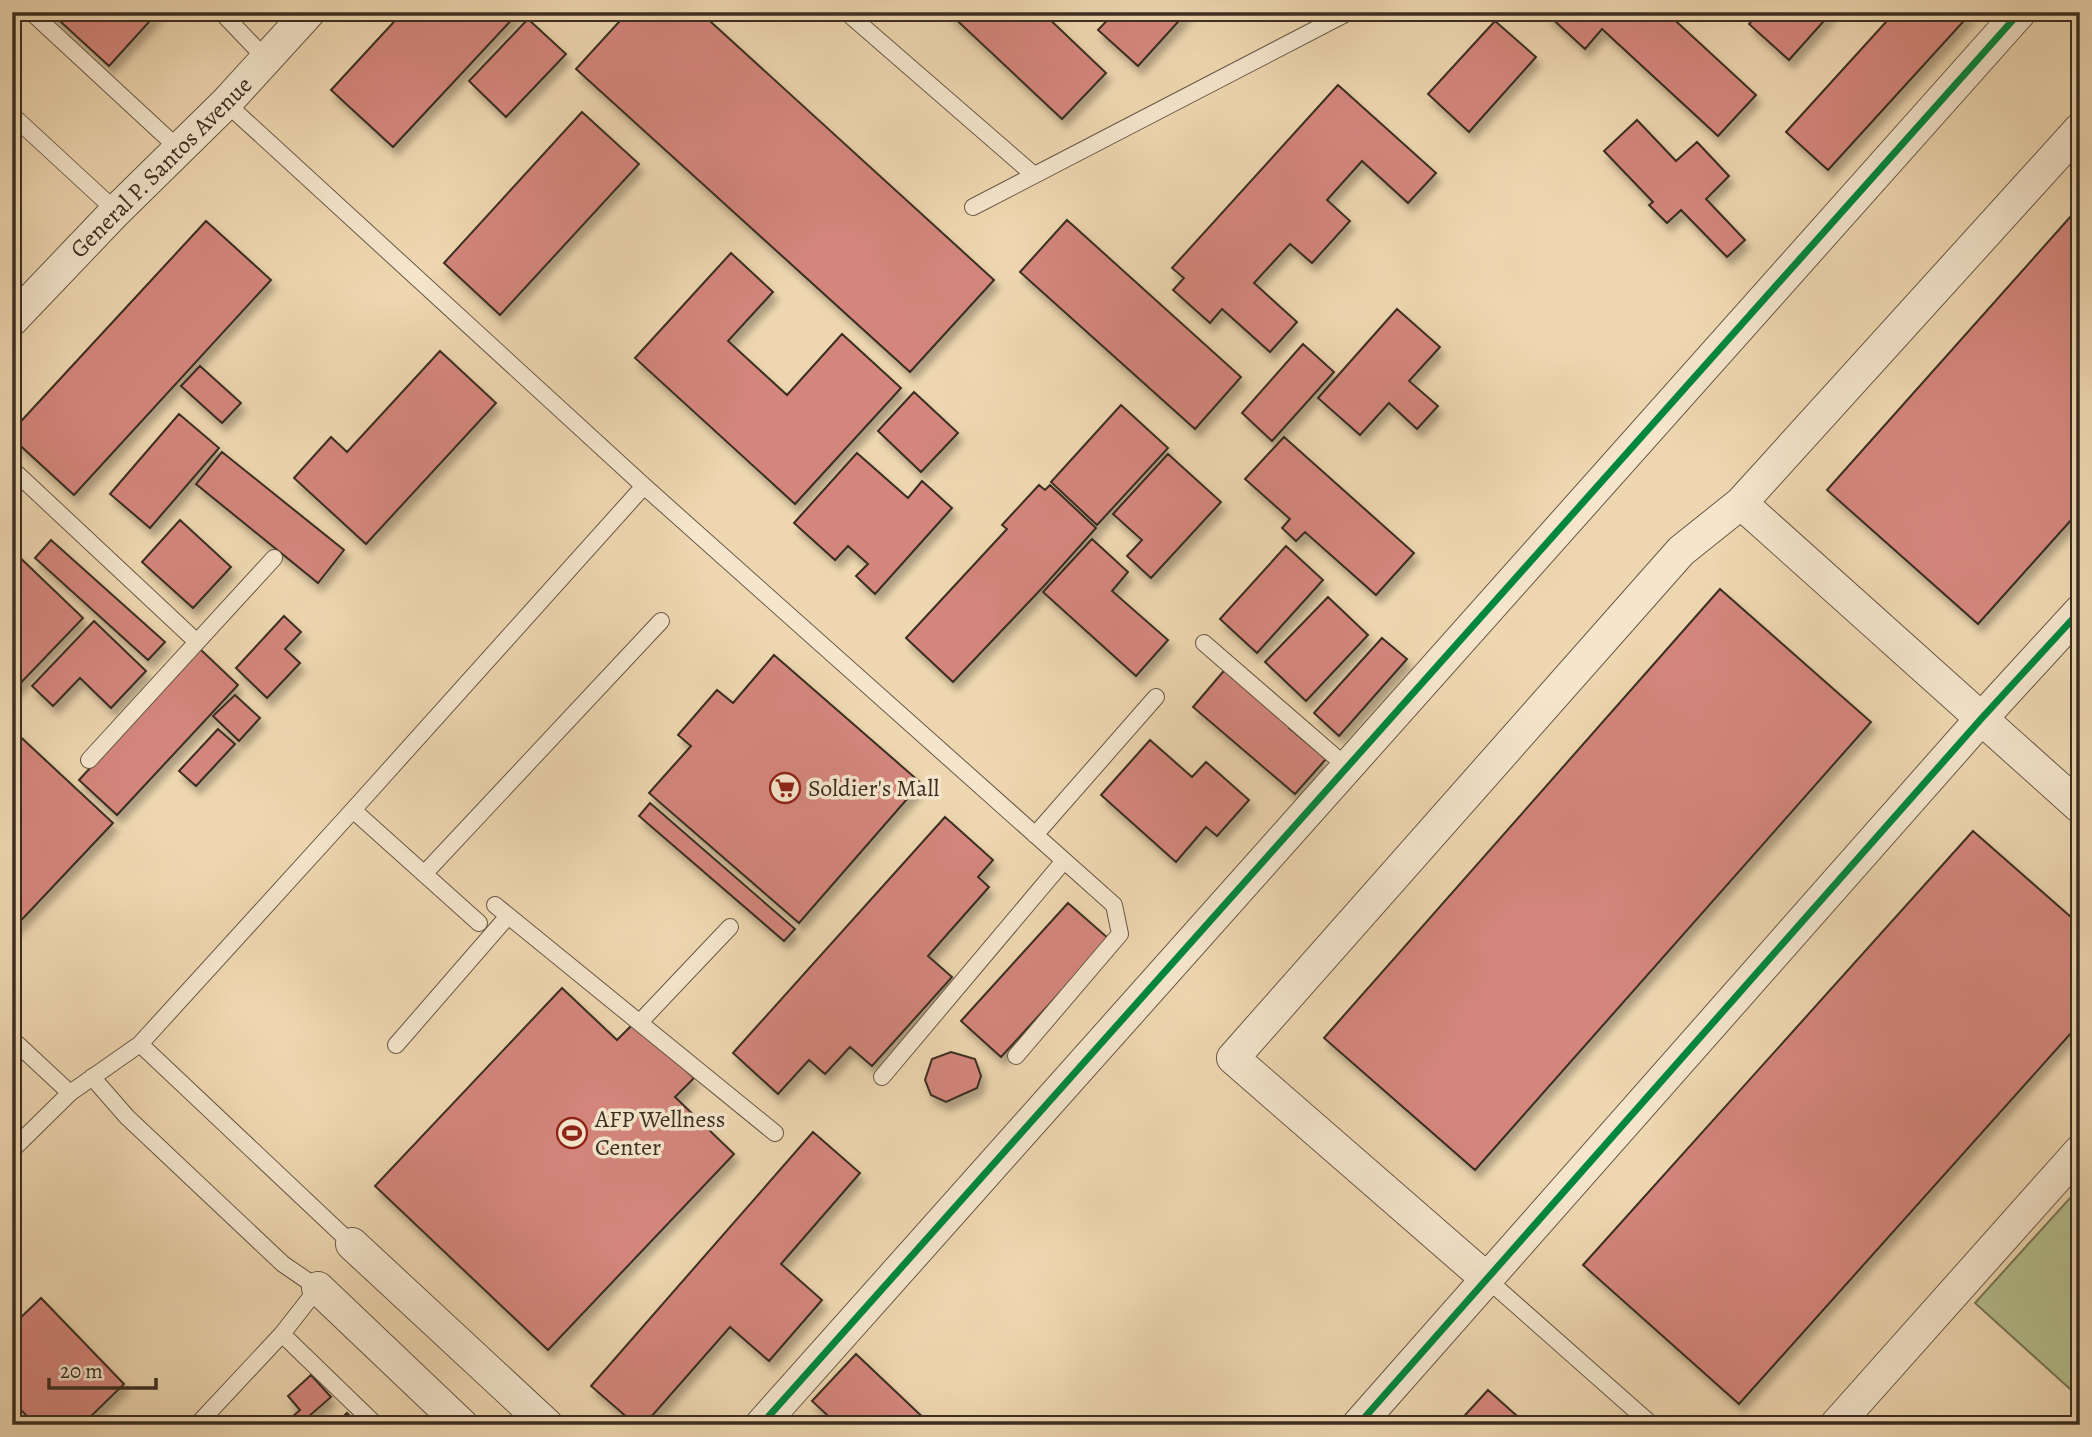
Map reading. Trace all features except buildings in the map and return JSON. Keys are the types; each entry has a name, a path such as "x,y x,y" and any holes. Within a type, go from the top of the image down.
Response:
{"street":[{"name":"General P. Santos Avenue","path":"12,320 116,211 226,103 309,12"},
{"path":"761,1425 2020,12"},
{"path":"1488,1280 1233,1058 1681,551 1741,503 2080,129"},
{"path":"1741,503 2080,807"},
{"path":"1359,1425 1981,719 2080,611"},
{"path":"1836,1425 2080,1151"},
{"path":"352,1244 547,1425"},
{"path":"318,1289 463,1425"}],"lane":[{"path":"31,12 180,149"},
{"path":"226,12 226,17 267,59"},
{"path":"973,207 1349,12"},
{"path":"852,17 1034,175"},
{"path":"226,103 643,486 1114,905 1120,934 1016,1056"},
{"path":"12,116 116,211"},
{"path":"12,469 197,642"},
{"path":"12,1150 70,1093 140,1044 354,810 643,486"},
{"path":"89,760 274,558"},
{"path":"424,874 661,621"},
{"path":"1204,643 1347,767"},
{"path":"1035,835 1157,697"},
{"path":"354,810 479,923"},
{"path":"882,1077 1063,862"},
{"path":"396,1045 502,910 775,1133"},
{"path":"639,1022 730,927"},
{"path":"12,1039 70,1093"},
{"path":"140,1044 352,1244"},
{"path":"92,1077 127,1117 273,1255 318,1289 282,1334 197,1425"},
{"path":"1488,1280 1652,1425"},
{"path":"282,1334 376,1425"}],"green space":[{"path":"2080,1187 2080,1398 1975,1303"}],"cycle path":[{"path":"761,1425 2020,12"},
{"path":"1358,1425 1981,719 2080,611"}],"place":[{"name":"Soldier's Mall","path":"785,788"},
{"name":"AFP Wellness Center","path":"572,1133"}]}
